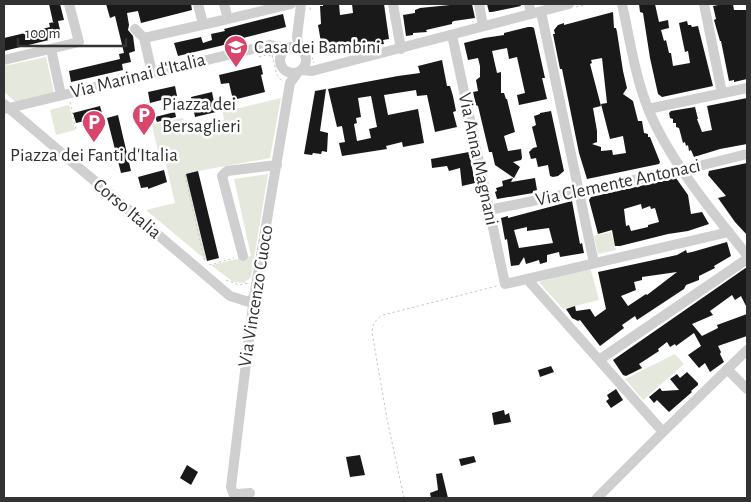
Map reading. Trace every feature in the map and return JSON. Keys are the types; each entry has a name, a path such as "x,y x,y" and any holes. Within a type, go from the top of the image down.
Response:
{"street":[{"path":"4,60 79,42 69,4"},
{"path":"198,4 203,24"},
{"path":"224,4 228,19"},
{"path":"144,38 275,6 291,4"},
{"path":"276,58 295,44 301,4"},
{"path":"394,4 401,49"},
{"path":"479,4 484,26"},
{"path":"269,45 277,54 276,58 286,71 290,73 312,71 452,35 534,10 569,4"},
{"path":"599,360 746,252 683,170 648,109 638,82 622,4"},
{"path":"704,4 722,93"},
{"path":"534,10 594,263"},
{"path":"135,29 144,38 152,72"},
{"name":"Via Anna Magnani","path":"452,35 504,284"},
{"path":"295,44 303,50 306,58 304,67 300,71"},
{"name":"Via Marinai d'Italia","path":"5,107 65,98 152,72 269,45 295,44"},
{"path":"51,49 65,98"},
{"name":"Via Vincenzo Cuoco","path":"250,493 233,493 230,487 254,297 277,164 288,83 286,71"},
{"name":"Via Vincenzo Cuoco","path":"288,83 300,71"},
{"path":"648,109 747,88"},
{"name":"Corso Italia","path":"5,107 230,296 248,302 254,297"},
{"name":"Via Clemente Antonaci","path":"489,210 683,170 747,154"},
{"path":"242,256 222,176 227,171 277,164"},
{"path":"504,284 729,232"},
{"path":"527,278 663,432"},
{"path":"597,498 747,350"},
{"path":"727,369 747,389"}],"path":[{"path":"295,44 308,44 314,63"},
{"path":"276,58 280,79 288,83"},
{"path":"65,98 76,130"},
{"path":"185,175 206,266 212,271"},
{"path":"206,266 242,256"},
{"path":"225,280 239,285 249,283 252,280"},
{"path":"404,498 387,419 373,338 373,323 383,315 504,284"}],"shaded area":[{"path":"46,57 54,93 16,102 4,92 4,66"},
{"path":"281,98 270,158 198,171 206,260 146,210 175,203 164,155 159,155 150,117 153,116 155,124 183,118 186,129 224,120 223,112"},
{"path":"69,105 75,130 56,135 50,110"},
{"path":"268,174 251,277 244,283 233,282 211,265 251,256 234,179"},
{"path":"611,232 616,250 598,254 594,236"},
{"path":"590,267 599,300 563,309 539,282"},
{"path":"675,354 684,364 643,400 625,379"}],"building":[{"path":"49,4 60,4 64,20 58,21 60,30 51,33 53,39 4,51 4,38 50,27 49,23 55,22 53,22"},
{"path":"106,4 191,4 192,10 141,23 138,11 127,13 128,30 133,36 135,51 129,53 131,62 122,64 123,70 71,82 69,71 120,59 119,54 124,53 115,16 110,18"},
{"path":"323,4 339,4 340,15 353,13 352,4 384,4 389,39 383,40 384,44 349,48 349,50 326,54 325,47 322,48 318,25 321,24 320,6 323,6"},
{"path":"472,4 475,18 454,21 452,24 426,30 427,32 413,33 413,35 406,36 403,15 415,13 415,10 420,8"},
{"path":"487,4 520,4 521,6 489,12"},
{"path":"639,4 655,4 659,22 668,20 669,28 661,30 669,53 671,53 673,66 690,63 688,51 685,52 679,23 687,21 688,25 692,27 698,26 713,86 662,97 658,94 643,13 640,12"},
{"path":"733,4 734,10 747,10 747,79 734,82 734,80 729,81 721,41 714,20 716,19 713,6"},
{"path":"613,12 614,28 616,28 617,32 627,88 623,94 633,101 638,121 642,121 644,133 650,137 660,162 659,164 587,179 579,153 553,34 555,34 554,30 558,25 564,23 564,25","holes":["602,58 607,103 601,104 610,139 623,136 626,153 613,155 612,150 601,151 601,147 592,144 597,142 593,108 601,106 590,64 592,63 591,60"]},
{"path":"283,14 286,27 178,56 174,43 201,37 203,43 212,40 211,34 225,31 224,29"},
{"path":"528,27 534,28 545,78 542,78 547,99 519,105 517,95 525,93 517,57 509,59 507,48 492,51 497,73 501,72 501,93 504,93 507,99 515,132 504,136 508,151 521,149 521,160 513,162 520,167 514,178 495,165 492,152 489,152 473,92 478,91 476,80 480,77 480,66 478,58 468,60 464,43 504,35 504,33"},
{"path":"442,60 447,86 450,86 453,96 456,111 453,112 457,127 435,132 427,95 417,96 416,90 384,95 388,115 418,109 424,143 403,147 402,142 386,146 387,149 342,156 339,143 345,142 342,126 337,127 328,89 420,73 418,66","holes":["371,96 377,127 369,129 371,138 357,141 354,124 357,123 356,118 361,117 358,98"]},
{"path":"261,65 265,92 233,100 229,83 221,84 219,75"},
{"path":"175,86 177,96 150,103 148,92"},
{"path":"326,89 320,131 328,133 327,152 322,151 321,154 313,153 312,155 304,154 315,91"},
{"path":"212,92 216,112 195,117 191,97"},
{"path":"747,98 747,144 720,149 694,157 691,150 689,151 688,145 686,146 685,142 683,143 676,123 673,123 673,119 670,118 669,113 671,111 695,107 702,132 712,130 707,106"},
{"path":"100,106 103,117 76,123 73,113"},
{"path":"551,111 564,171 558,176 553,177 550,176 548,165 538,167 536,158 531,159 529,152 537,147 532,127 536,125 534,116"},
{"path":"175,112 176,117 157,122 155,117"},
{"path":"118,115 131,171 121,173 107,118"},
{"path":"469,152 475,183 462,186 460,168 449,171 447,166 432,168 431,159"},
{"path":"747,163 747,235 718,198 726,196 708,175 709,171"},
{"path":"164,170 167,182 148,189 148,187 141,188 138,177"},
{"path":"198,171 219,258 207,261 186,174"},
{"path":"513,178 511,182 535,178 537,190 533,191 533,193 497,199 496,188 503,186 502,181"},
{"path":"676,178 688,195 691,214 702,212 709,224 688,231 615,246 612,230 598,234 589,200 591,197","holes":["641,204 642,209 650,206 651,209 655,208 659,222 631,231 629,225 626,226 624,209"]},
{"path":"572,201 580,244 582,243 584,253 560,257 559,252 547,255 547,262 540,264 539,260 526,264 524,257 519,265 511,266 507,239 505,240 501,218 508,216 508,218","holes":["527,227 527,231 549,228 553,243 519,248 514,230"]},
{"path":"727,242 731,256 714,266 715,268 699,276 699,280 686,285 684,289 637,320 635,316 622,325 624,328 600,346 580,320 572,318 566,309 575,306 576,311 590,309 595,317 606,309 598,272 677,255 686,250 687,253","holes":["677,272 647,295 628,306 621,296 636,290 634,282 642,280 642,277"]},
{"path":"747,267 747,308 741,296 735,300 732,295 710,311 713,315 692,324 702,336 718,328 717,325 747,314 747,336 718,346 724,362 710,372 705,363 699,368 688,355 701,346 694,333 676,346 675,344 670,347 667,342 658,349 659,351 639,364 642,368 626,376 623,375 613,360"},
{"path":"551,366 554,372 540,377 538,370"},
{"path":"687,372 698,385 669,412 657,400 654,403 649,397 660,388 662,391 679,390 670,379 677,374 680,378"},
{"path":"616,389 623,400 611,408 606,401 609,399 607,395"},
{"path":"504,410 505,415 509,413 511,422 494,425 492,413"},
{"path":"360,455 365,475 350,477 346,457"},
{"path":"474,456 476,462 461,466 459,459"},
{"path":"187,465 198,472 191,485 180,478"},
{"path":"442,473 448,498 431,498 430,493 438,490 436,474"}],"place":[{"name":"Casa dei Bambini","path":"236,68"},
{"name":"Piazza dei Bersaglieri","path":"144,136"},
{"name":"Piazza dei Fanti d'Italia","path":"94,143"}]}
